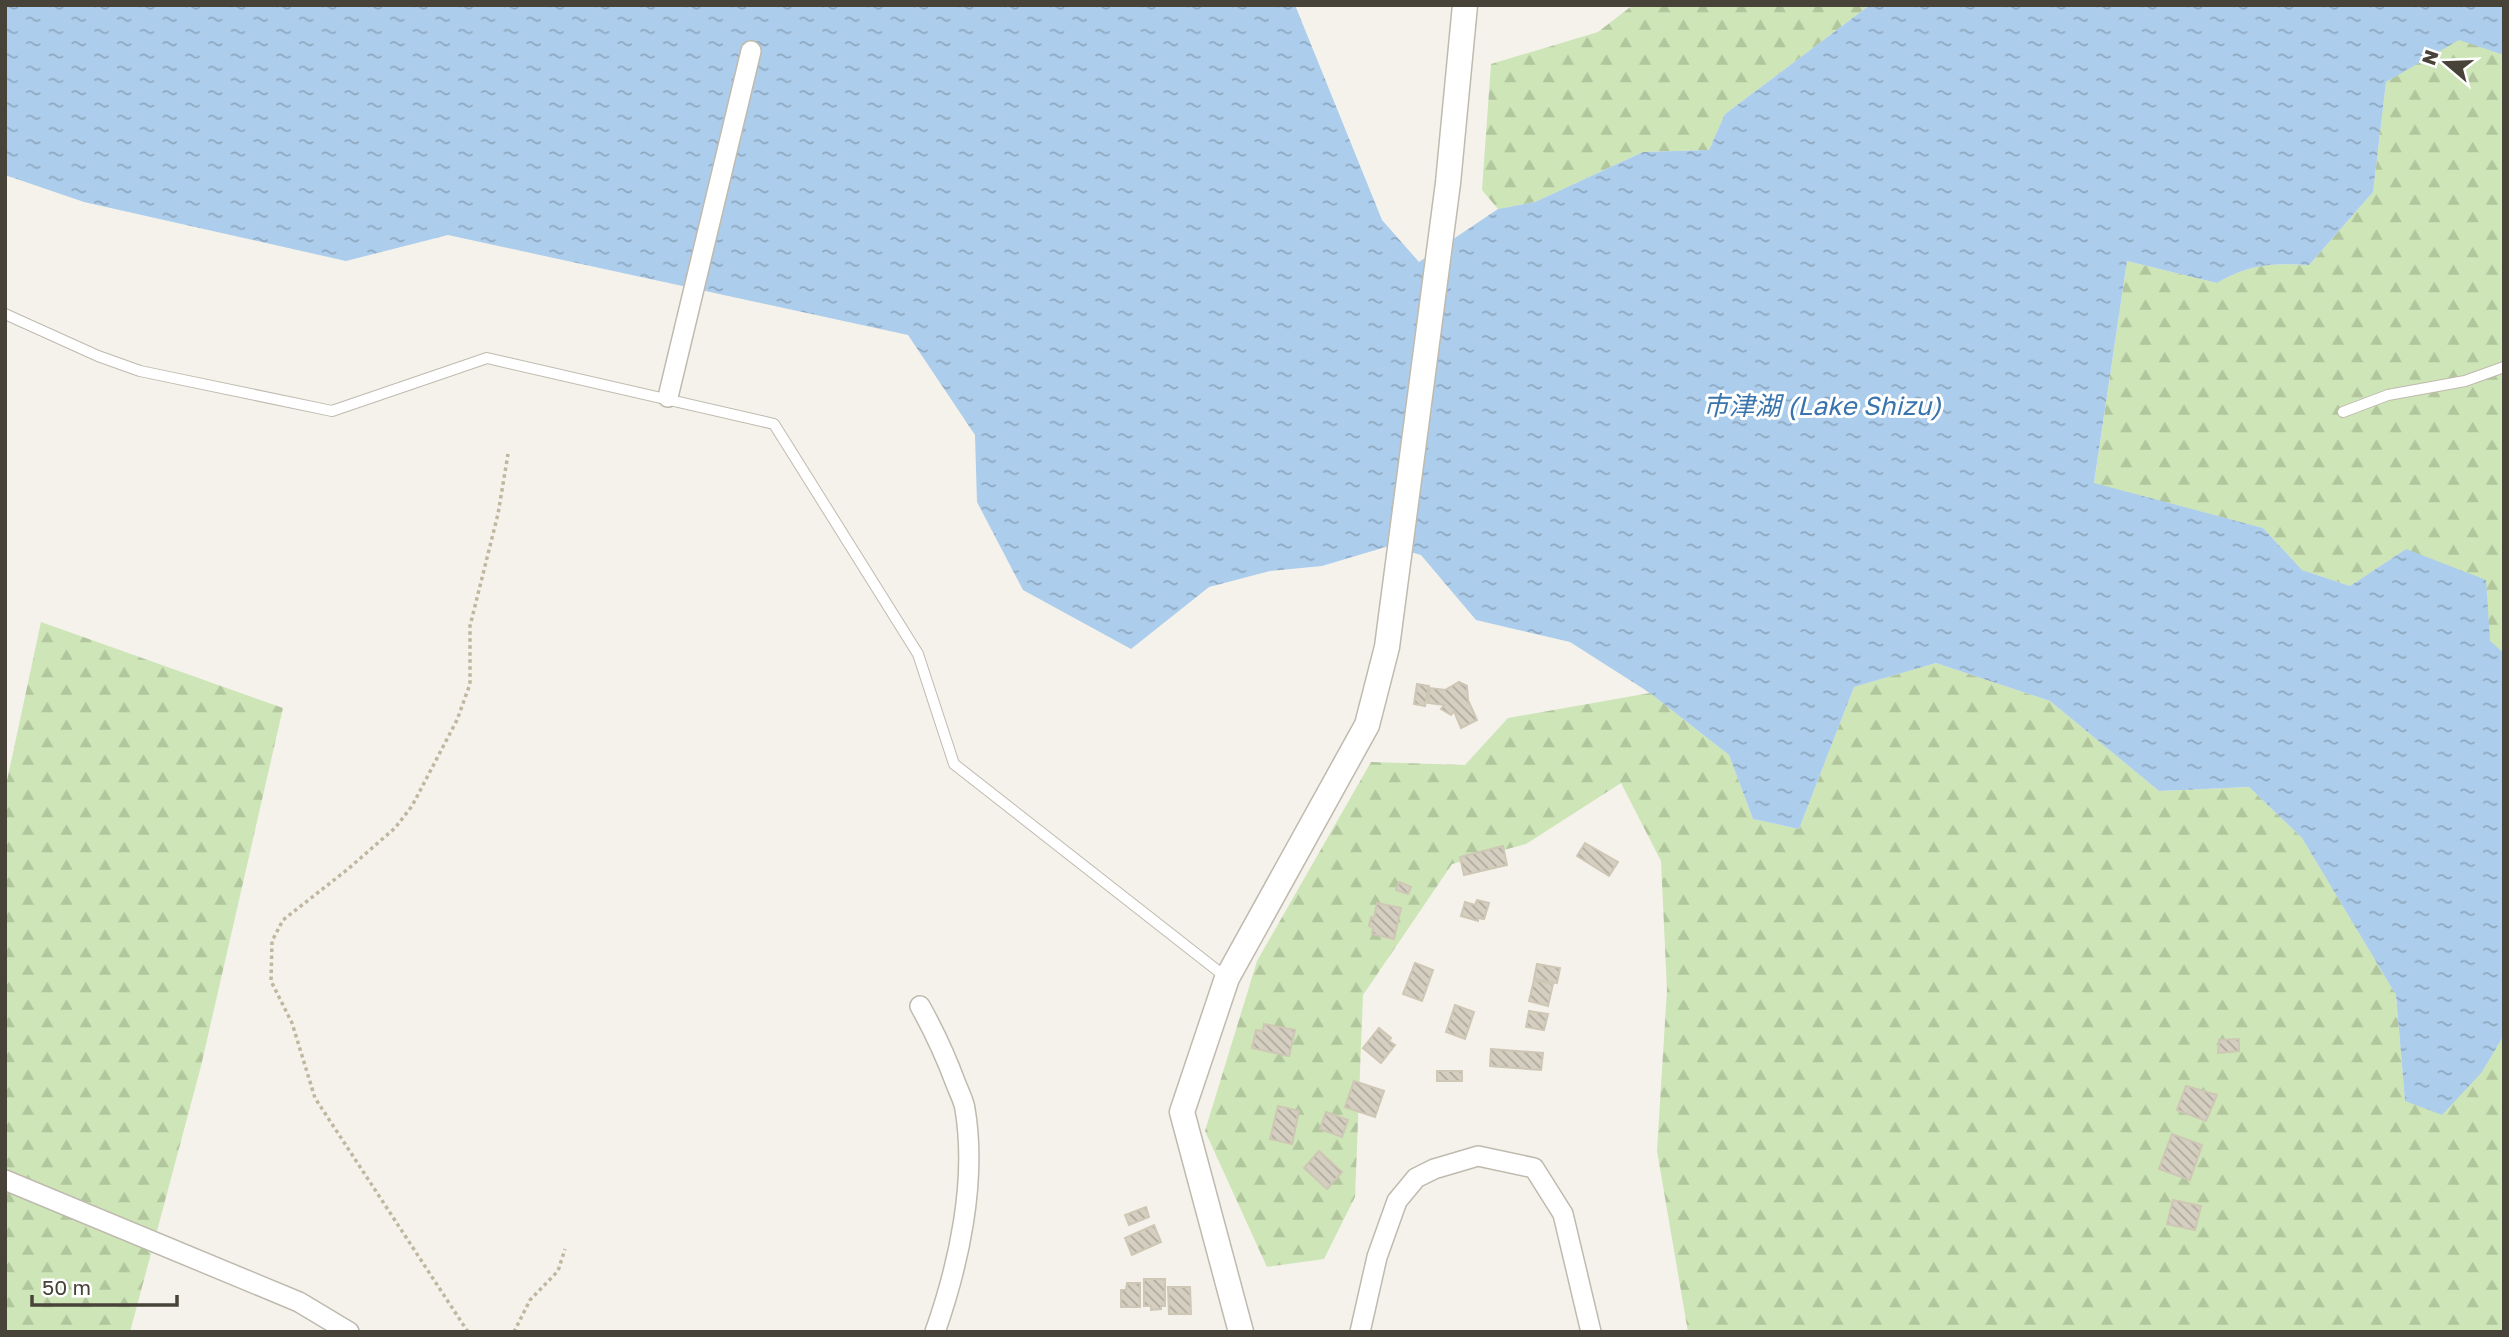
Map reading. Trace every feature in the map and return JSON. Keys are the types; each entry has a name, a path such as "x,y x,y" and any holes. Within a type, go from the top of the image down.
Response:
{"street":[{"path":"1241,1332 1182,1112 1227,978 1367,725 1387,647 1448,183 1465,5"},
{"path":"668,397 751,51"},
{"path":"920,1006 936,1034 965,1108 968,1165 963,1228 949,1292 935,1332"},
{"path":"1360,1332 1377,1257 1396,1201 1416,1178 1434,1169 1478,1156 1534,1168 1542,1180 1563,1214 1591,1332"},
{"path":"5,1180 299,1302 349,1332"}],"lane":[{"path":"5,314 98,356 140,370 331,411 487,358 668,397 774,424 918,654 954,764 1227,978"},
{"path":"2343,412 2388,395 2465,381 2504,367"}],"path":[{"path":"468,1332 315,1098 292,1023 271,981 272,941 283,920 395,828 412,806 457,720 470,684 470,626 498,514 508,454"},
{"path":"514,1332 519,1316 530,1300 558,1271 565,1249"}],"green space":[{"path":"1633,5 1870,5 1725,114 1709,150 1643,152 1535,202 1498,209 1482,190 1491,64 1598,32"},
{"path":"2459,39 2504,55 2504,653 2490,642 2406,549 2350,586 2302,570 2263,528 2094,484 2127,261 2217,283 2251,268 2284,264 2309,265 2373,192 2386,82"},
{"path":"41,622 283,708 201,1066 130,1332 5,1332 5,790"},
{"path":"1936,663 2050,701 2159,791 2249,787 2302,838 2396,995 2405,1101 2482,1072 2504,1035 2504,1332 1688,1332 1657,1151 1667,990 1661,861 1621,783 1526,844 1452,864 1363,995 1355,1197 1324,1259 1267,1267 1205,1131 1257,961 1371,762 1465,765 1508,718 1650,693 1729,755 1753,819 1799,829 1854,687"}],"water":[{"name":"市津湖 (Lake Shizu)","path":"5,5 1295,5 1382,220 1419,262 1498,209 1535,202 1643,152 1709,150 1725,114 1870,5 2504,5 2504,55 2459,40 2386,82 2373,192 2309,265 2284,264 2251,268 2217,283 2127,261 2094,483 2263,528 2302,570 2350,586 2406,549 2486,580 2490,641 2504,653 2504,1035 2482,1072 2442,1115 2405,1101 2396,995 2302,838 2249,787 2159,791 2050,701 1936,663 1854,687 1799,829 1753,819 1729,755 1650,693 1570,642 1476,620 1421,555 1389,546 1322,566 1270,571 1209,587 1131,649 1023,590 977,502 975,435 908,335 448,235 346,261 84,202 5,175"}],"building":[{"path":"1459,682 1467,686 1468,700 1477,720 1461,728 1454,711 1451,715 1441,709 1444,705 1428,703 1430,688 1445,690"},
{"path":"1417,684 1429,686 1425,706 1414,704"},
{"path":"1585,843 1618,862 1609,876 1577,856"},
{"path":"1503,846 1507,865 1464,875 1460,857"},
{"path":"1399,882 1411,887 1408,894 1396,890"},
{"path":"1477,900 1489,903 1484,919 1478,918 1478,921 1461,916 1465,902 1475,905"},
{"path":"1377,903 1401,908 1394,939 1372,934 1373,927 1369,926"},
{"path":"1415,963 1433,970 1422,1001 1403,994"},
{"path":"1537,964 1560,968 1557,983 1534,979"},
{"path":"1534,980 1553,984 1548,1006 1529,1001"},
{"path":"1455,1005 1474,1012 1465,1039 1446,1032"},
{"path":"1529,1011 1548,1014 1544,1030 1526,1027"},
{"path":"1264,1024 1295,1030 1289,1056 1252,1048 1256,1030 1263,1031"},
{"path":"1379,1028 1395,1045 1381,1063 1363,1048"},
{"path":"2239,1039 2239,1051 2218,1053 2219,1040"},
{"path":"1491,1049 1543,1053 1541,1070 1490,1066"},
{"path":"1437,1071 1462,1071 1462,1081 1437,1081"},
{"path":"1354,1081 1384,1091 1375,1117 1345,1107"},
{"path":"2186,1086 2217,1095 2206,1121 2177,1110"},
{"path":"1278,1106 1299,1111 1292,1144 1270,1139"},
{"path":"1326,1112 1348,1120 1342,1137 1320,1129"},
{"path":"2172,1134 2202,1145 2190,1180 2159,1169"},
{"path":"1319,1151 1342,1172 1327,1189 1304,1168"},
{"path":"2173,1200 2201,1206 2195,1230 2167,1224"},
{"path":"1146,1207 1149,1217 1129,1225 1125,1215"},
{"path":"1154,1225 1161,1242 1132,1255 1125,1238"},
{"path":"1144,1279 1165,1279 1165,1306 1161,1306 1161,1309 1151,1310 1151,1306 1144,1306"},
{"path":"1127,1283 1140,1283 1140,1307 1121,1307 1121,1290 1126,1290"},
{"path":"1168,1287 1190,1287 1191,1314 1169,1314"}]}
